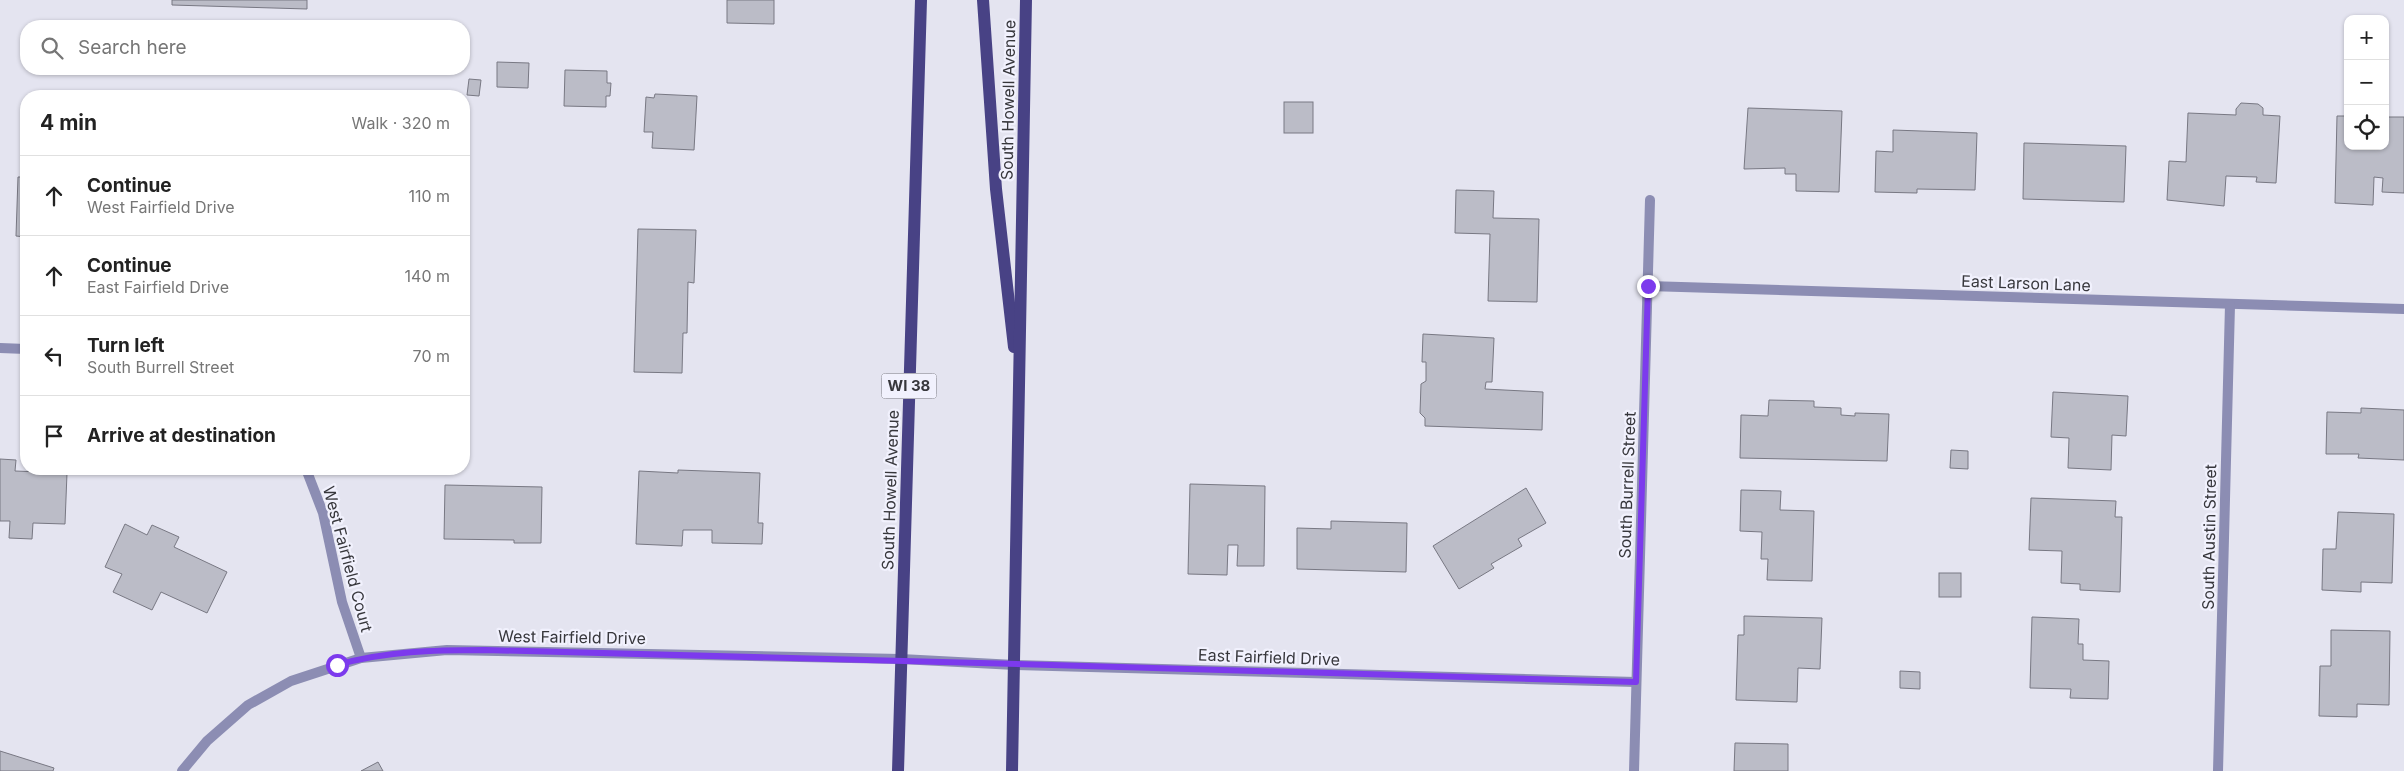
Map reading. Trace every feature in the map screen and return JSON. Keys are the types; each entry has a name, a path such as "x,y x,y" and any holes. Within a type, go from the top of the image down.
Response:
{"main road":[{"name":"South Howell Avenue","path":"898,771 920,0"},
{"path":"983,0 996,189 1020,400"},
{"name":"South Howell Avenue","path":"1012,771 1026,0"}],"street":[{"name":"South Burrell Street","path":"1634,771 1650,200"},
{"name":"East Larson Lane","path":"1648,286 2404,309"},
{"name":"South Austin Street","path":"2218,771 2230,305"},
{"path":"0,348 20,349"},
{"name":"West Fairfield Court","path":"308,475 323,513 342,602 361,658"},
{"name":"West Fairfield Drive","path":"182,771 207,741 248,705 290,681 361,658 446,650 485,650 900,659"},
{"name":"East Fairfield Drive","path":"900,659 1015,665 1636,682"}],"building":[{"path":"172,0 307,0 307,9 172,5"},
{"path":"727,0 774,0 774,24 727,23"},
{"path":"497,62 529,63 528,88 497,87"},
{"path":"565,70 607,71 607,83 611,83 610,96 606,96 606,107 564,106"},
{"path":"469,79 481,80 479,96 470,95 470,90 468,90"},
{"path":"655,94 697,96 694,150 652,148 653,132 644,132 646,97 654,98"},
{"path":"1284,102 1313,102 1313,133 1284,133"},
{"path":"2241,103 2258,104 2263,108 2263,115 2280,116 2276,183 2256,182 2257,177 2226,176 2224,206 2167,200 2169,161 2186,162 2188,113 2236,115 2236,109"},
{"path":"1748,108 1842,111 1839,192 1796,191 1796,174 1785,174 1785,168 1744,169"},
{"path":"2337,116 2344,116 2344,150 2389,150 2389,117 2404,117 2404,193 2382,192 2383,178 2374,177 2373,205 2335,203"},
{"path":"1893,130 1977,133 1975,190 1917,189 1917,193 1875,192 1876,151 1893,152"},
{"path":"2024,143 2126,146 2124,202 2023,199"},
{"path":"18,177 20,177 20,236 16,236"},
{"path":"1456,190 1494,191 1493,218 1539,219 1537,302 1488,301 1490,234 1455,233"},
{"path":"638,229 696,230 694,283 688,282 687,333 683,333 682,373 634,372"},
{"path":"1423,334 1494,338 1492,382 1486,382 1485,389 1543,392 1542,430 1425,426 1425,418 1420,413 1421,384 1426,381 1426,362 1422,362"},
{"path":"2053,392 2128,396 2126,436 2112,435 2111,470 2068,468 2069,438 2051,437"},
{"path":"1769,400 1814,401 1814,407 1841,408 1841,415 1855,416 1855,413 1889,414 1887,461 1740,458 1741,415 1768,416"},
{"path":"2361,408 2404,410 2404,460 2358,458 2359,454 2326,454 2327,412 2361,413"},
{"path":"1951,450 1968,451 1968,469 1950,468"},
{"path":"0,459 16,460 15,471 20,471 20,475 67,475 65,524 33,523 32,539 9,538 10,521 0,521"},
{"path":"678,470 760,473 758,523 763,523 762,544 712,543 712,530 683,530 682,546 636,544 639,471 678,473"},
{"path":"1190,484 1265,486 1264,566 1237,566 1238,545 1228,545 1227,575 1188,574"},
{"path":"445,485 542,487 541,543 514,543 514,540 444,539"},
{"path":"1526,488 1546,523 1518,539 1522,546 1491,564 1494,568 1459,589 1433,546"},
{"path":"1741,490 1781,491 1780,510 1814,511 1812,581 1767,580 1768,559 1761,559 1762,532 1740,531"},
{"path":"2031,498 2116,501 2115,517 2122,517 2120,592 2080,590 2080,584 2061,583 2062,551 2029,550"},
{"path":"2338,512 2394,514 2392,583 2361,582 2361,592 2322,590 2323,549 2336,549"},
{"path":"1331,521 1407,523 1406,572 1297,569 1297,528 1331,529"},
{"path":"125,524 147,535 152,525 179,537 174,547 227,572 207,613 161,592 152,610 113,592 122,574 105,567"},
{"path":"1939,573 1961,573 1961,597 1939,597"},
{"path":"1744,616 1822,618 1820,669 1798,668 1797,702 1736,700 1738,635 1744,635"},
{"path":"2032,617 2079,619 2078,644 2083,644 2083,660 2109,661 2108,699 2070,698 2071,689 2030,688"},
{"path":"2331,630 2390,631 2389,705 2357,704 2357,717 2319,716 2320,666 2331,666"},
{"path":"1900,671 1920,672 1920,689 1900,688"},
{"path":"1735,743 1788,744 1788,771 1734,771"},
{"path":"0,751 54,768 53,771 0,771"},
{"path":"378,762 383,771 361,771"}],"route":[{"path":"337,665 361,658 446,650 485,650 900,659 1015,665 1636,682 1648,286"}]}
